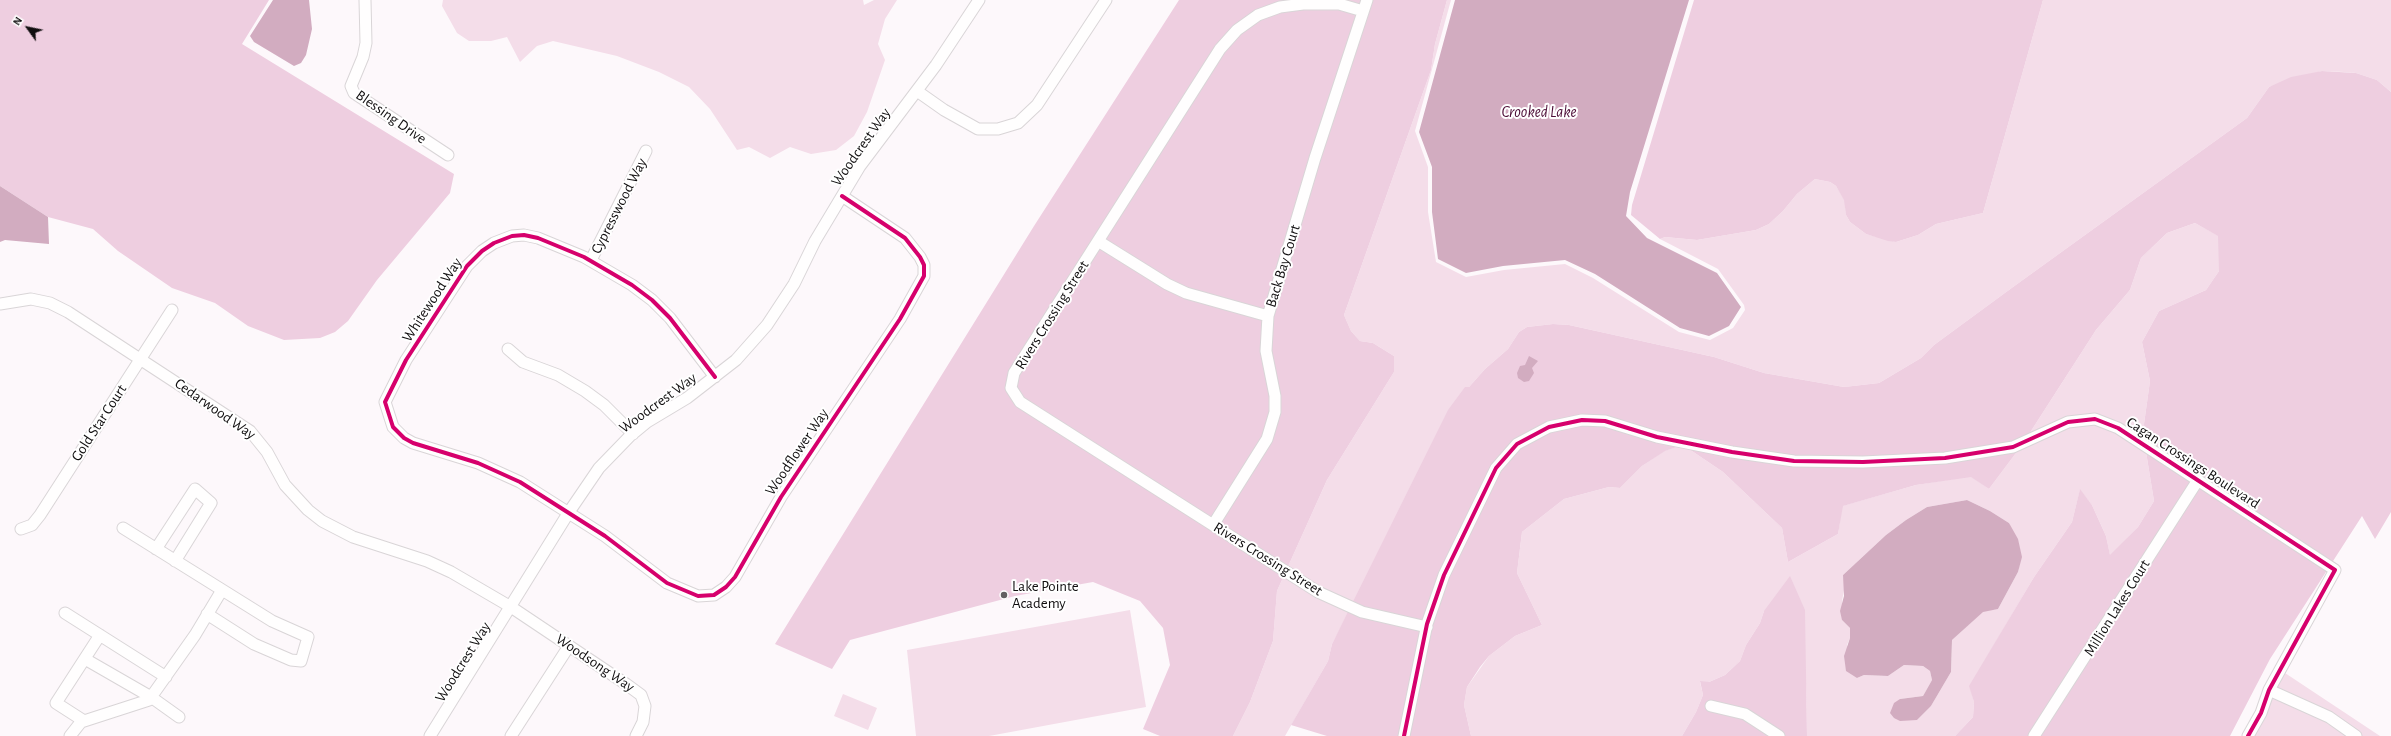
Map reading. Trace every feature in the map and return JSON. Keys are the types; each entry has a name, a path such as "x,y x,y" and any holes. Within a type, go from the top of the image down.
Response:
{"street":[{"name":"Blessing Drive","path":"365,0 366,43 363,58 351,86 354,93 448,155"},
{"name":"Woodcrest Way","path":"430,736 569,512 599,468 633,434 715,376 743,353 767,325 794,284 815,241 842,196 883,133 917,91 979,0"},
{"path":"917,91 944,110 978,129 998,129 1018,123 1042,100 1106,0"},
{"name":"Back Bay Court","path":"1213,525 1267,439 1275,412 1275,396 1266,350 1268,316 1324,129 1367,0"},
{"name":"Rivers Crossing Street","path":"1363,11 1339,4 1309,4 1280,7 1258,15 1237,30 1220,49 1014,373 1011,388 1020,402 1318,592 1362,612 1427,627"},
{"name":"Cypresswood Way","path":"591,260 646,151"},
{"name":"Woodflower Way","path":"569,512 605,536 655,576 678,589 698,596 714,595 726,587 735,577 781,497 900,319 924,276 924,265 920,257 905,238 842,196"},
{"name":"Whitewood Way","path":"569,512 542,494 497,471 449,453 413,444 404,438 393,426 385,402 406,360 468,266 482,251 505,238 524,235 538,238 591,260 632,285 657,305 686,337 715,376"},
{"path":"1098,241 1167,284 1186,293 1268,316"},
{"name":"Cedarwood Way","path":"0,304 22,299 50,303 68,312 250,431 260,441 289,489 308,510 322,521 353,537 427,561 452,572 511,607"},
{"name":"Gold Star Court","path":"21,530 32,525 40,515 172,310"},
{"path":"508,349 523,362 558,375 585,390 604,405 633,434"},
{"name":"Cagan Crossings Boulevard","path":"1404,736 1427,627 1444,575 1496,468 1517,444 1549,427 1576,422 1605,421 1657,437 1794,461 1863,462 1945,458 2013,447 2068,422 2095,419 2118,428 2335,570 2269,690"},
{"name":"Million Lakes Court","path":"2034,736 2198,480"},
{"path":"156,549 196,490 211,503 175,561"},
{"path":"122,528 272,622 308,637 301,661 291,660 254,644 207,614"},
{"path":"70,736 84,721 149,700 166,677 222,590"},
{"name":"Woodsong Way","path":"511,607 642,695 645,706 645,715 636,736"},
{"path":"66,613 166,677"},
{"path":"84,721 56,703 100,635"},
{"path":"511,736 569,646"},
{"path":"85,659 151,697 179,717"},
{"path":"2248,736 2261,712 2269,690 2310,706 2330,717 2356,736"},
{"path":"1711,706 1745,714 1779,736"}],"shaded area":[{"path":"0,0 269,0 242,44 454,174 450,193 377,280 348,321 335,332 320,338 284,340 248,326 215,303 172,288 118,251 93,229 48,217 0,186"},
{"path":"443,0 863,0 864,5 874,0 897,0 885,19 878,44 885,60 867,112 854,136 836,150 811,154 790,147 770,158 749,147 737,150 710,109 689,87 659,72 617,56 553,41 537,46 520,62 507,37 491,41 469,41 457,33 442,6"},
{"path":"1179,0 1447,0 1435,44 1431,70 1344,315 1351,331 1360,341 1373,343 1394,356 1394,372 1327,480 1277,591 1273,641 1250,702 1233,736 1160,736 1143,729 1170,665 1163,628 1140,601 1093,582 1015,596 850,640 832,669 775,644 1034,226"},
{"path":"1447,0 1451,0 1415,131 1428,167 1428,212 1436,262 1466,277 1504,270 1565,264 1593,278 1679,332 1710,340 1733,328 1745,310 1744,305 1718,269 1660,239 1665,237 1697,240 1756,230 1769,224 1783,211 1797,194 1815,179 1830,182 1836,186 1845,200 1846,215 1850,222 1866,234 1896,242 1918,235 1936,224 1983,213 2043,0 2391,0 2391,92 2377,80 2356,73 2322,71 2269,87 2247,118 1934,345 1921,358 1879,383 1844,387 1764,373 1714,357 1569,325 1553,324 1527,327 1519,332 1508,349 1485,369 1469,387 1332,644 1328,661 1285,736 1233,736 1250,702 1273,641 1277,591 1327,480 1394,372 1394,356 1373,343 1360,341 1351,331 1344,315 1431,70 1435,44"},
{"path":"1694,0 2043,0 1983,213 1936,224 1918,235 1896,242 1888,241 1866,234 1850,222 1846,215 1844,200 1836,186 1830,182 1815,179 1797,194 1783,211 1769,224 1756,230 1697,240 1665,237 1660,239 1631,215 1632,205"},
{"path":"2322,71 2356,73 2377,80 2391,92 2391,512 2375,539 2362,516 2270,659 2230,736 1955,736 1973,717 1974,702 1969,686 2034,577 2072,522 2080,489 2092,505 2106,536 2110,555 2138,527 2154,501 2147,458 2144,424 2150,381 2142,342 2159,311 2206,290 2219,271 2218,236 2195,223 2167,233 2141,258 2130,290 2096,330 2022,445 1989,489 1971,477 1916,485 1843,506 1838,534 1788,562 1782,528 1723,472 1683,445 1665,451 1642,466 1620,488 1609,487 1564,499 1522,532 1517,573 1542,625 1515,636 1489,656 1467,687 1464,705 1471,736 1327,736 1291,725 1328,661 1332,644 1448,410 1465,387 1469,387 1485,369 1508,349 1519,332 1527,327 1553,324 1569,325 1714,357 1764,373 1844,387 1879,383 1921,358 1934,345 2247,118 2269,87 2291,77"},
{"path":"2195,223 2219,236 2219,271 2206,290 2159,311 2142,342 2150,381 2144,424 2147,458 2154,501 2138,527 2110,556 2106,536 2092,505 2080,490 2072,522 2034,577 1970,686 1974,702 1973,717 1955,736 1807,736 1806,685 1764,611 1760,623 1746,645 1740,661 1725,675 1709,682 1700,682 1703,695 1696,712 1682,736 1471,736 1464,705 1467,687 1489,656 1515,636 1542,625 1517,573 1522,532 1564,499 1609,487 1620,488 1642,466 1664,451 1683,445 1723,472 1782,528 1788,562 1838,534 1842,506 1916,485 1971,476 1989,489 2022,445 2096,330 2130,290 2141,258 2167,233","holes":["1967,500 1990,511 2009,523 2021,557 2018,572 1998,609 1983,611 1952,640 1951,672 1931,706 1917,720 1900,699 1923,696 1932,680 1930,671 1923,666 1904,665 1888,676 1864,675 1857,678 1847,645 1850,638 1850,628 1842,620 1842,601 1845,585 1843,575 1886,535 1927,507"]},
{"path":"1790,576 1805,610 1807,736 1682,736 1696,712 1703,695 1700,681 1709,682 1725,675 1740,661 1746,645 1760,623 1764,611"},
{"path":"1130,610 1146,707 989,736 916,736 907,650"},
{"path":"2285,673 2380,736 2249,736"},
{"path":"843,694 877,708 868,730 834,716"}],"water":[{"path":"273,0 309,0 312,29 306,55 301,63 294,66 254,42 250,36"},
{"name":"Crooked Lake","path":"1455,0 1689,0 1630,192 1626,216 1647,238 1717,273 1741,307 1729,326 1709,336 1680,328 1595,274 1565,260 1503,266 1466,273 1438,259 1432,212 1432,167 1419,132"},
{"path":"0,186 48,217 49,244 5,240 0,242"},
{"path":"1529,356 1538,361 1532,368 1534,373 1529,381 1524,382 1518,378 1517,373 1520,366 1525,365"},
{"path":"1967,500 1990,511 2009,523 2018,539 2022,557 2018,572 1998,609 1983,612 1952,640 1951,672 1931,706 1917,720 1900,721 1894,718 1890,713 1894,703 1900,699 1923,696 1932,680 1930,671 1923,666 1904,665 1888,676 1864,675 1857,678 1846,671 1844,656 1850,638 1850,628 1842,620 1840,611 1844,596 1843,575 1886,535 1927,507"}],"cycle path":[{"path":"715,377 670,318 652,300 632,285 584,257 538,238 524,235 512,236 494,243 482,251 467,266 406,360 385,402 393,427 404,438 413,443 478,463 520,482 605,536 667,583 698,596 714,595 726,587 735,577 781,497 900,319 924,276 924,265 920,257 905,238 842,196"},
{"path":"1404,736 1427,624 1444,575 1496,468 1517,444 1549,427 1582,420 1605,421 1657,437 1732,452 1794,461 1863,462 1945,458 2013,447 2068,422 2095,419 2118,428 2335,570 2269,690 2261,713 2248,736"}],"place":[{"name":"Lake Pointe Academy","path":"1004,595"}]}
